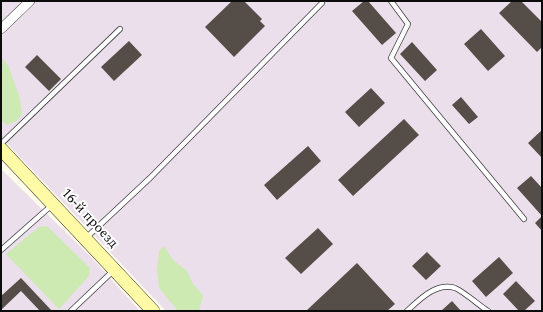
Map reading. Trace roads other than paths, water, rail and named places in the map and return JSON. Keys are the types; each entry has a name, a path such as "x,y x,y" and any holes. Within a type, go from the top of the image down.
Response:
{"street":[{"path":"1,29 30,1"},
{"name":"16-й проезд","path":"1,149 153,311"}],"lane":[{"path":"391,1 408,24 391,58 524,219"},
{"path":"85,238 150,178 322,3"},
{"path":"1,144 120,29"},
{"path":"1,250 53,204"},
{"path":"71,311 115,269"},
{"path":"407,311 422,297 435,289 444,287 455,288 488,311"}]}
